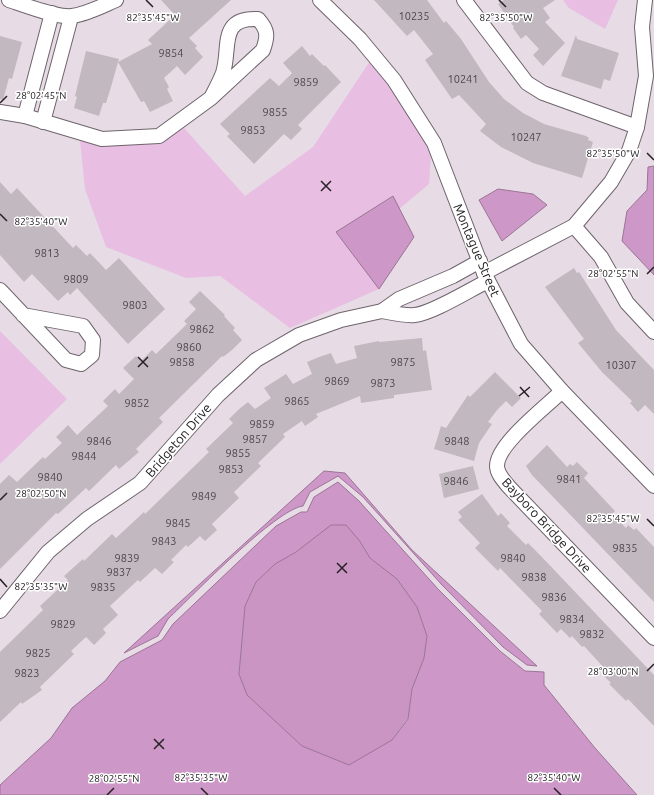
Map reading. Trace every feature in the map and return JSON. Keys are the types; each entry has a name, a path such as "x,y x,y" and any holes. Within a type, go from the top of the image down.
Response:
{"street":[{"path":"9,0 71,17 89,12 116,0"},
{"name":"Montague Street","path":"320,0 360,39 394,80 434,143 484,271 520,344 562,391 654,486"},
{"path":"464,0 527,83 543,93 637,127"},
{"name":"Bridgeton Drive","path":"382,311 399,315 416,315 441,305 484,271 574,226 611,182 629,151 637,127 646,76 642,28 645,0"},
{"path":"25,116 52,13"},
{"path":"43,122 71,17"},
{"path":"0,112 25,116 102,139 159,136 210,98 263,50 267,39 265,27 258,19 246,18 234,25 227,39 224,72 210,98"},
{"path":"36,74 55,78"},
{"path":"574,226 601,257 627,303 654,332"},
{"name":"Bridgeton Drive","path":"0,611 48,552 87,519 140,482 218,395 256,360 299,335 341,320 382,311 399,299 453,276 484,271"},
{"path":"431,286 441,305"},
{"path":"0,290 23,315 66,360 81,364 92,355 93,340 83,326 23,315"},
{"name":"Bayboro Bridge Drive","path":"562,391 510,440 500,453 497,467 502,478 509,487 654,638"}],"shaded area":[{"path":"563,0 618,0 605,29 569,8"},
{"path":"370,61 389,84 428,145 431,154 429,184 399,209 392,196 336,232 379,289 290,328 220,276 186,278 106,247 85,189 80,140 101,146 160,143 184,128 245,196 313,147"},
{"path":"654,166 654,275 622,241 627,211 647,190 648,167"},
{"path":"498,189 533,194 547,205 502,241 479,200"},
{"path":"393,196 414,237 379,289 336,232"},
{"path":"0,331 67,399 0,464"},
{"path":"324,471 345,473 412,550 537,666 527,665 503,647 442,585 363,497 338,476 310,492 303,506 290,511 274,522 234,555 168,619 158,636 124,653"},
{"path":"338,482 359,501 438,589 500,651 525,671 544,672 544,685 595,748 637,795 0,795 0,785 51,738 72,708 105,681 120,662 162,640 173,624 276,526 301,512 307,512 314,497","holes":["331,525 346,525 359,540 370,558 397,579 417,607 427,636 424,658 412,689 408,719 392,740 349,765 302,746 247,695 239,674 245,606 256,582 275,564 296,552"]},
{"path":"331,524 346,525 359,540 370,558 397,579 417,607 427,636 424,658 412,689 408,718 392,740 349,765 302,746 247,695 239,674 245,606 256,582 275,564 296,552"}],"building":[{"path":"161,0 231,0 189,38 197,46 195,48 203,57 185,75 177,66 164,78 169,87 167,89 173,101 150,112 144,101 141,102 118,62 152,44 148,40 175,15"},
{"path":"374,0 427,0 444,23 446,21 461,39 489,82 504,99 523,113 544,124 589,138 588,140 593,142 582,178 533,163 501,147 480,131 486,124 459,95 452,99 425,60 433,54 414,30 407,36"},
{"path":"504,0 555,0 543,8 550,18 545,22 565,43 543,66 533,55 539,49 526,35 521,39 498,4"},
{"path":"576,35 577,39 619,53 610,81 604,79 601,89 561,76"},
{"path":"0,36 22,42 12,79 9,78 3,100 0,99"},
{"path":"302,46 310,56 312,54 341,82 298,125 302,129 291,140 284,134 254,164 227,136 230,134 220,124 270,78 279,86 292,73 283,63"},
{"path":"86,51 119,59 106,103 103,103 99,116 74,108 77,97 75,96"},
{"path":"0,182 11,194 17,188 73,248 76,245 87,256 90,253 106,270 119,258 165,309 128,344 77,288 70,295 68,292 58,301 32,274 24,282 0,255"},
{"path":"574,268 577,273 579,272 616,330 654,370 654,414 645,405 638,412 630,403 632,401 602,372 578,343 584,339 545,287"},
{"path":"200,291 225,315 224,316 235,328 233,330 242,340 232,350 223,357 222,356 159,418 163,422 136,449 139,452 119,469 116,465 89,491 86,488 58,514 56,513 0,569 0,484 9,475 17,482 43,457 45,459 62,443 56,437 68,425 77,435 108,406 103,401 115,389 119,394 134,379 123,368 136,356 141,361 152,350 156,354 187,324 184,321 196,309 189,302"},
{"path":"422,338 423,351 426,350 432,390 394,395 394,398 361,403 360,396 316,414 318,417 305,426 302,421 283,434 285,437 258,463 261,466 234,492 239,498 212,524 217,530 205,541 200,536 188,547 186,545 171,560 174,562 162,574 155,568 140,582 138,580 110,606 118,615 103,629 106,633 94,645 86,637 71,651 74,654 40,687 42,690 22,704 21,702 0,722 0,652 43,610 40,606 68,580 64,576 83,559 84,561 112,534 116,538 144,512 145,514 209,452 206,449 233,423 229,419 238,410 248,402 255,409 271,398 264,388 286,374 293,384 312,374 307,362 319,357 331,353 336,364 357,358 354,346 379,341"},
{"path":"495,372 521,398 512,407 506,401 488,422 492,424 479,443 474,461 434,449 441,426 446,428 468,395 470,397"},
{"path":"547,445 567,467 570,464 573,466 577,462 588,473 584,478 615,511 612,514 626,528 628,525 634,530 636,528 654,547 654,602 532,475 526,466"},
{"path":"473,466 479,489 444,498 439,474"},
{"path":"482,494 498,516 501,513 510,523 507,526 526,545 528,543 540,555 654,675 654,726 628,699 626,701 609,684 611,683 602,674 606,670 584,646 582,647 572,636 570,638 561,629 557,633 539,614 542,611 500,568 498,571 475,548 480,543 458,520 462,517 458,512"}]}
